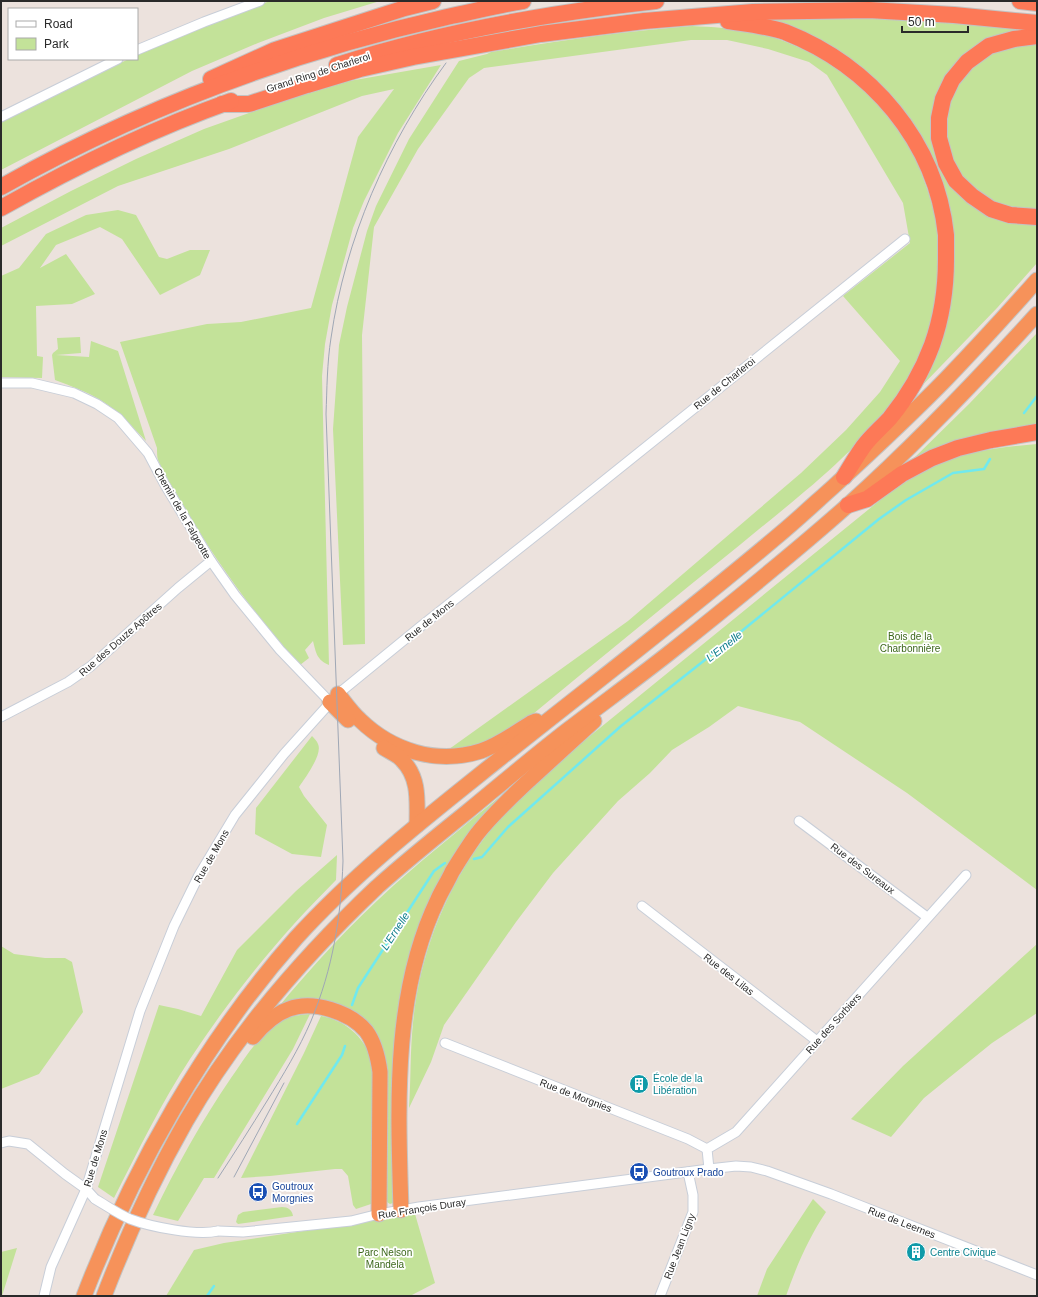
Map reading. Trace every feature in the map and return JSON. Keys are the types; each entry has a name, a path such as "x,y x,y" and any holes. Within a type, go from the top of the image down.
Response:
{"highway":[{"path":"153,113 194,87 275,50 382,15 433,1"},
{"name":"Grand Ring de Charleroi","path":"1,187 86,143 153,113 251,75 356,40 425,22 524,1"},
{"name":"Grand Ring de Charleroi","path":"1,208 94,159 163,128 222,104 361,57 431,39 515,21 602,7 656,1"},
{"path":"1020,1 1037,3"},
{"path":"222,104 249,104 360,69 466,47 540,34 644,21 753,12 869,10 954,15 1037,23"},
{"path":"701,17 754,25 783,32 814,45 838,59 864,79 887,101 904,124 921,152 932,178 940,204 946,235 945,291 932,344 922,370 905,398 864,446 844,477"},
{"path":"1037,36 1014,39 989,46 967,62 952,80 943,99 939,118 939,138 946,163 956,181 972,196 991,209 1010,215 1037,217"},
{"path":"84,1296 98,1260 137,1176 172,1111 209,1052 249,995 303,931 364,870 417,825 707,595 784,531 892,432 946,379 1037,280"},
{"path":"104,1296 115,1266 152,1184 186,1120 225,1060 265,1008 313,952 378,886 438,835 568,730 629,684 770,571 848,505 962,394 1037,314"},
{"path":"848,505 867,499 902,474 932,458 958,448 1037,432"},
{"path":"401,1210 400,1079 406,1007 414,967 424,932 438,898 476,835 498,810 556,754 613,705 629,684"},
{"path":"334,698 359,720 395,746 416,753 438,756 458,756 482,751 531,723 554,716"},
{"path":"334,698 352,724 370,739 402,760 414,776 418,795 417,825"},
{"path":"225,1060 246,1046 259,1029 270,1020 290,1008 310,1006 330,1009 356,1022 365,1031 376,1051 380,1072 379,1214"}],"street":[{"path":"138,50 204,22 260,1"},
{"path":"1,117 116,60"},
{"name":"Rue de Charleroi","path":"545,528 905,239"},
{"name":"Chemin de la Falgeotte","path":"1,383 32,383 74,393 97,404 118,418 148,453 165,485 211,561 235,595 280,650 334,698"},
{"name":"Rue de Mons","path":"44,1296 51,1267 86,1189 140,1010 174,926 196,882 235,815 284,754 334,698 426,622 545,528"},
{"name":"Rue des Douze Apôtres","path":"1,716 68,682 91,666 178,588 211,561"},
{"name":"Rue des Sureaux","path":"799,821 927,917"},
{"name":"Rue des Sorbiers","path":"707,1149 736,1132 966,875"},
{"name":"Rue des Lilas","path":"642,906 817,1041"},
{"name":"Rue de Morgnies","path":"445,1043 688,1139 707,1149"},
{"name":"Rue François Duray","path":"1,1143 9,1141 28,1144 64,1174 86,1189 96,1199 114,1211 132,1219 153,1225 209,1233 218,1231 243,1232 351,1221 401,1210 709,1169 744,1167 767,1171"},
{"path":"707,1149 709,1169"},
{"name":"Rue de Leernes","path":"767,1171 831,1194 1037,1274"},
{"name":"Rue Jean Ligny","path":"660,1296 693,1212 693,1195 688,1172"}],"green space":[{"path":"270,1 380,1 324,18 258,43 192,71 1,170 1,122 77,83 127,60 138,60 138,55"},
{"path":"819,18 955,22 1031,30 1015,33 943,87 950,182 1037,221 1037,263 997,308 913,395 934,356 950,230 889,98 758,20"},
{"path":"692,26 753,32 783,41 815,55 845,73 868,93 903,136 914,154 931,202 939,250 939,268 934,306 924,343 917,361 901,391 861,439 823,476 533,714 503,735 467,749 445,752 628,621 801,473 846,430 880,392 900,361 843,296 910,243 903,203 827,75 809,62 768,49 727,40 691,40 484,68 469,78 418,149 374,227 362,335 365,644 343,645 333,429 339,345 347,307 367,231 376,206 409,139 459,61 491,52 541,44"},
{"path":"1037,43 1037,209 1005,207 982,195 966,180 955,163 948,144 946,124 950,104 958,84 972,67 979,61 994,53"},
{"path":"441,65 398,133 364,201 353,228 332,305 325,344 322,376 329,665 319,658 313,641 305,650 309,658 300,665 250,606 220,564 165,475 158,460 157,448 120,342 207,324 241,322 311,308 358,137 394,89 362,96 229,149 118,186 1,246 1,228 136,159 204,129 283,101 349,81"},
{"path":"118,210 136,215 159,257 167,259 190,250 210,250 200,275 160,295 122,239 100,227 56,245 40,268 66,254 95,294 72,304 36,306 37,356 43,357 42,378 1,377 1,276 19,268 46,234 86,215"},
{"path":"1037,333 1037,428 911,461 969,404"},
{"path":"80,337 81,353 56,355 89,357 91,341 118,351 146,441 131,425 108,405 85,392 55,380 52,355 58,349 57,338"},
{"name":"Bois de la Charbonnière","path":"1037,444 1037,890 907,793 800,722 738,706 709,727 672,750 650,773 618,801 553,873 516,922 444,1025 431,1062 409,1108 412,1034 420,977 426,954 443,910 464,868 499,819 563,758 890,492 922,471 953,458 980,451"},
{"path":"312,736 318,744 318,754 313,766 299,787 304,796 327,825 321,857 292,854 255,834 256,808"},
{"path":"508,790 418,937 395,1200 390,1204 384,1200 384,1090 354,1016 276,1010 332,946 377,900"},
{"path":"337,855 336,880 299,918 266,956 214,1024 169,1093 114,1198 98,1187 159,1005 201,1016 237,950 296,891"},
{"path":"1037,944 1037,1013 992,1043 924,1098 891,1137 851,1119 903,1066"},
{"path":"1,946 14,954 45,958 65,958 72,962 83,1012 39,1074 1,1089"},
{"path":"310,1014 293,1049 214,1178 204,1178 178,1221 153,1215 199,1128 252,1048 264,1035 282,1021 294,1016"},
{"path":"321,1016 338,1021 352,1030 368,1051 372,1063 372,1198 371,1204 356,1209 353,1205 348,1176 342,1169 241,1178"},
{"path":"813,1199 826,1212 803,1252 786,1296 757,1296 767,1269"},
{"path":"282,1207 289,1209 293,1216 238,1224 236,1222 238,1215 243,1212"},
{"name":"Parc Nelson Mandela","path":"415,1214 435,1283 410,1296 166,1296 194,1250 224,1243"},
{"path":"17,1248 2,1296 1,1296 1,1252"}],"waterway":[{"name":"L'Ernelle","path":"1024,413 1037,396"},
{"name":"L'Ernelle","path":"474,859 482,857 508,827 621,726 743,630 879,519 906,500 953,473 984,469 990,459"},
{"name":"L'Ernelle","path":"352,1005 358,988 434,871 445,863"},
{"name":"L'Ernelle","path":"297,1124 342,1055 345,1046"},
{"name":"L'Ernelle","path":"207,1296 214,1286"}],"tram line":[{"path":"218,1178 273,1091 301,1042 319,1001 330,962 338,922 343,861 326,414 327,376 330,347 338,301 347,265 358,229 372,194 387,159 405,126 446,63"},
{"path":"234,1177 284,1083"}],"place":[{"name":"École de la Libération","path":"639,1084"},
{"name":"Goutroux Prado","path":"639,1172"},
{"name":"Goutroux Morgnies","path":"258,1192"},
{"name":"Centre Civique","path":"916,1252"}]}
